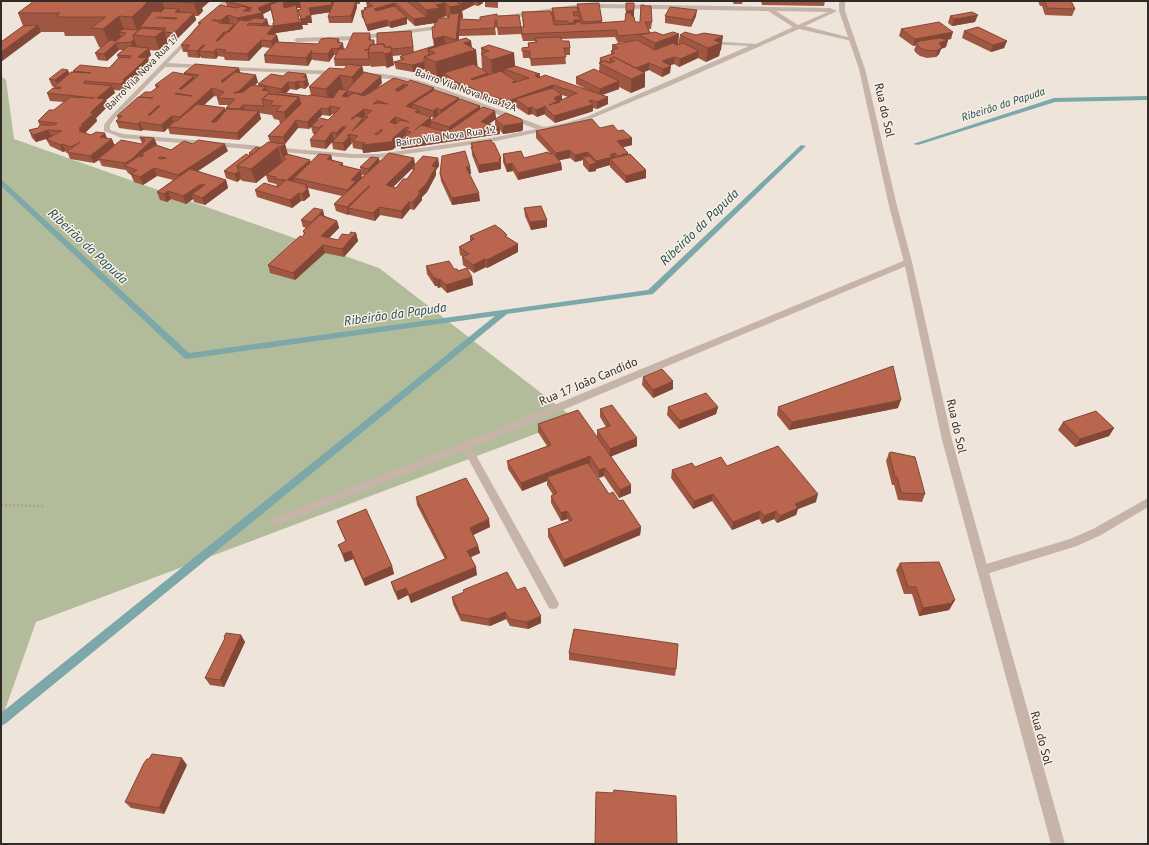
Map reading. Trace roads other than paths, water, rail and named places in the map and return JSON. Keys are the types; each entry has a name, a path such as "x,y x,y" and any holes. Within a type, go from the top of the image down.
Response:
{"street":[{"path":"205,22 226,1"},
{"name":"Rua do Sol","path":"842,1 842,11 862,69 893,206 908,262 947,440 1058,844"},
{"path":"496,18 574,7 842,11"},
{"path":"769,9 796,26 852,39"},
{"name":"Bairro Vila Nova Rua 12","path":"122,136 352,156 393,154 491,140 545,130 588,118 834,10"},
{"path":"296,40 356,38 454,26"},
{"name":"Bairro Vila Nova Rua 17","path":"122,136 110,133 106,129 107,125 194,32"},
{"name":"Bairro Vila Nova Rua 12","path":"702,42 756,45"},
{"path":"163,65 210,68"},
{"path":"218,68 340,73"},
{"name":"Bairro Vila Nova Rua 12A","path":"362,74 390,77 421,83 545,130"},
{"name":"Rua 17 João Candido","path":"277,521 466,446 908,262"},
{"path":"466,446 553,604"},
{"path":"983,570 1073,543 1097,532 1148,502"}],"waterway":[{"name":"Ribeirão da Papuda","path":"916,144 1054,100 1148,98"},
{"name":"Ribeirão da Papuda","path":"505,312 650,292 803,146"},
{"name":"Ribeirão da Papuda","path":"1,182 187,356 505,312"},
{"path":"1,720 505,312"}]}
